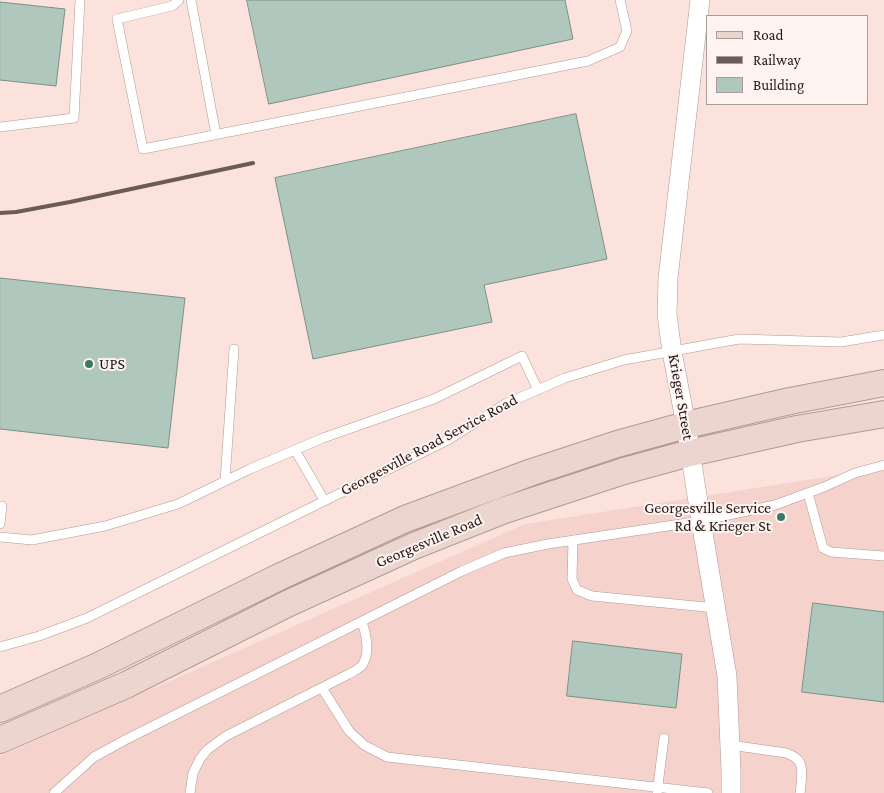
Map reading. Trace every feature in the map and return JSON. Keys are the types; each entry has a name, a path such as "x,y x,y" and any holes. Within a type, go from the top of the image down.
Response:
{"main road":[{"name":"Georgesville Road","path":"0,709 98,666 279,576 405,519 532,472 617,444 686,425 884,382"},
{"name":"Georgesville Road","path":"0,740 126,685 288,604 414,546 524,503 624,471 690,453 797,429 884,414"}],"street":[{"name":"Krieger Street","path":"700,0 668,278 667,314 727,676 731,793"}],"lane":[{"path":"0,127 74,118 80,0"},
{"path":"179,0 172,6 118,19 143,149 588,61 620,48 627,31 620,0"},
{"path":"191,0 216,135"},
{"name":"Georgesville Road Service Road","path":"0,647 39,636 87,618 448,440 505,404 565,378 624,360 739,340 841,342 884,335"},
{"path":"224,481 234,349"},
{"path":"0,537 32,540 105,526 178,504 250,469 323,438 434,399 522,356 538,390"},
{"path":"295,450 324,500"},
{"path":"54,793 94,757 462,571 504,553 572,540 701,521 776,505 855,473 884,464"},
{"path":"808,493 823,548 831,552 884,556"},
{"path":"0,506 2,506 0,524"},
{"path":"572,540 572,579 577,590 592,596 716,608"},
{"path":"190,793 193,773 207,750 226,736 362,666 366,657 367,646 366,632 362,622"},
{"path":"322,688 349,730 364,745 387,756 657,790 708,793"},
{"path":"657,790 664,738"},
{"path":"730,745 786,753 793,756 800,763 800,793"}],"shaded area":[{"path":"884,468 884,793 0,793 0,756 525,524"}],"building":[{"path":"247,0 565,0 573,39 269,104"},
{"path":"0,2 65,9 56,86 0,80"},
{"path":"576,114 607,259 484,285 492,322 313,359 275,178"},
{"name":"UPS","path":"0,278 185,298 168,448 0,429"},
{"path":"813,603 884,612 884,702 802,692"},
{"path":"573,641 682,654 676,708 567,696"}],"railway":[{"path":"0,213 70,202 253,163"}],"place":[{"name":"UPS","path":"89,364"},
{"name":"Georgesville Service Rd & Krieger St","path":"781,517"}]}
